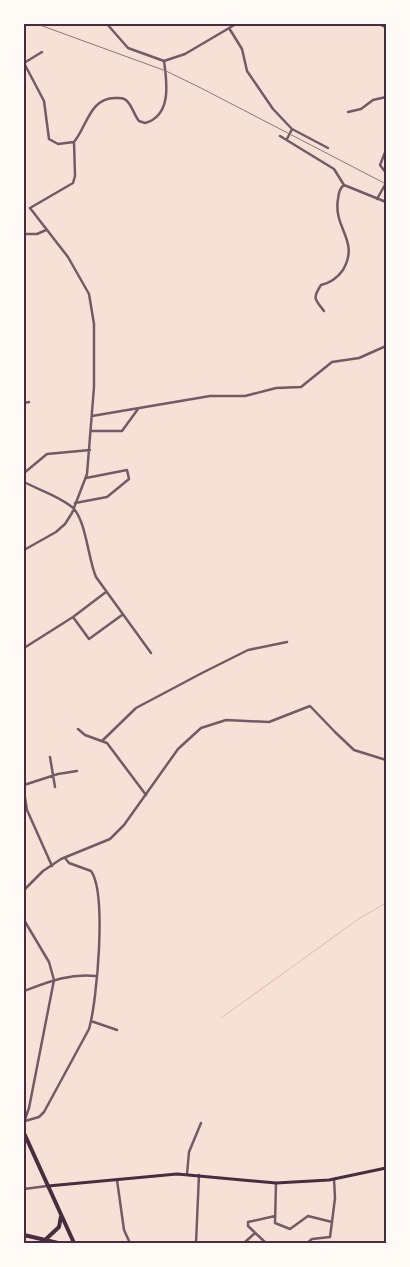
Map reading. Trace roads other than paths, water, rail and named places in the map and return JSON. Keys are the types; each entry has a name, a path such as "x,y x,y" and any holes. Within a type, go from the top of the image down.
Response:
{"highway":[{"path":"24,1133 74,1243"},
{"path":"45,1240 59,1227 61,1216"},
{"path":"24,1235 58,1243"}],"main road":[{"path":"48,1186 187,1174 276,1183 334,1179 386,1168"}],"street":[{"path":"107,24 128,48 164,61 185,54 236,24"},
{"path":"380,24 386,27"},
{"path":"229,28 242,49 247,72 273,109 292,129 328,148"},
{"path":"42,52 24,63 44,101 49,139 58,144 74,142"},
{"path":"24,550 56,532 65,524 74,509 86,478 92,416 94,324 91,303 83,281 74,266 30,208 68,188 73,183 75,176 74,142 82,132 94,106 105,99 122,98 127,101 139,121 145,123 158,115 165,101 167,83 164,61"},
{"path":"348,112 361,109 373,100 386,98"},
{"path":"287,139 292,129"},
{"path":"280,136 334,169 344,185 386,202"},
{"path":"386,150 380,165 386,173"},
{"path":"377,199 386,183"},
{"path":"324,311 315,299 314,294 321,284 327,284 340,274 349,255 348,241 337,216 340,190 344,185"},
{"path":"24,234 37,234 46,230"},
{"path":"92,416 210,396 245,396 276,388 301,387 332,362 359,358 386,346"},
{"path":"24,404 30,402"},
{"path":"91,432 122,431 138,409"},
{"path":"24,473 47,454 90,450"},
{"path":"75,503 106,497 129,479 127,470 86,478"},
{"path":"24,482 74,509 80,517 90,565 122,615 151,652"},
{"path":"24,648 73,617 106,592"},
{"path":"73,617 89,639 122,615"},
{"path":"103,740 136,708 248,650 287,642"},
{"path":"24,890 52,866 65,858 110,839 124,825 184,742 201,728 214,723 232,719 269,722 310,706 354,750 386,760"},
{"path":"78,729 85,735 103,740 146,795"},
{"path":"50,757 55,787"},
{"path":"24,785 53,775 77,772"},
{"path":"24,792 31,818 52,866"},
{"path":"24,1121 44,1112 92,1021 99,904 93,874 88,870 69,864 65,858"},
{"path":"24,920 49,962 54,980 30,1108 24,1121"},
{"path":"24,991 54,980 79,974 96,976"},
{"path":"92,1021 117,1030"},
{"path":"187,1174 189,1152 201,1123"},
{"path":"196,1243 199,1175"},
{"path":"307,1243 312,1240 330,1237 335,1198 334,1179"},
{"path":"117,1180 124,1230 130,1243"},
{"path":"276,1183 275,1223 290,1230 308,1216 332,1222"},
{"path":"24,1189 48,1186"},
{"path":"266,1243 248,1226 248,1222 275,1216"},
{"path":"244,1243 254,1233"}],"waterway":[{"path":"221,1018 360,918 386,903"}],"railway":[{"path":"37,24 166,71 386,184"}]}
